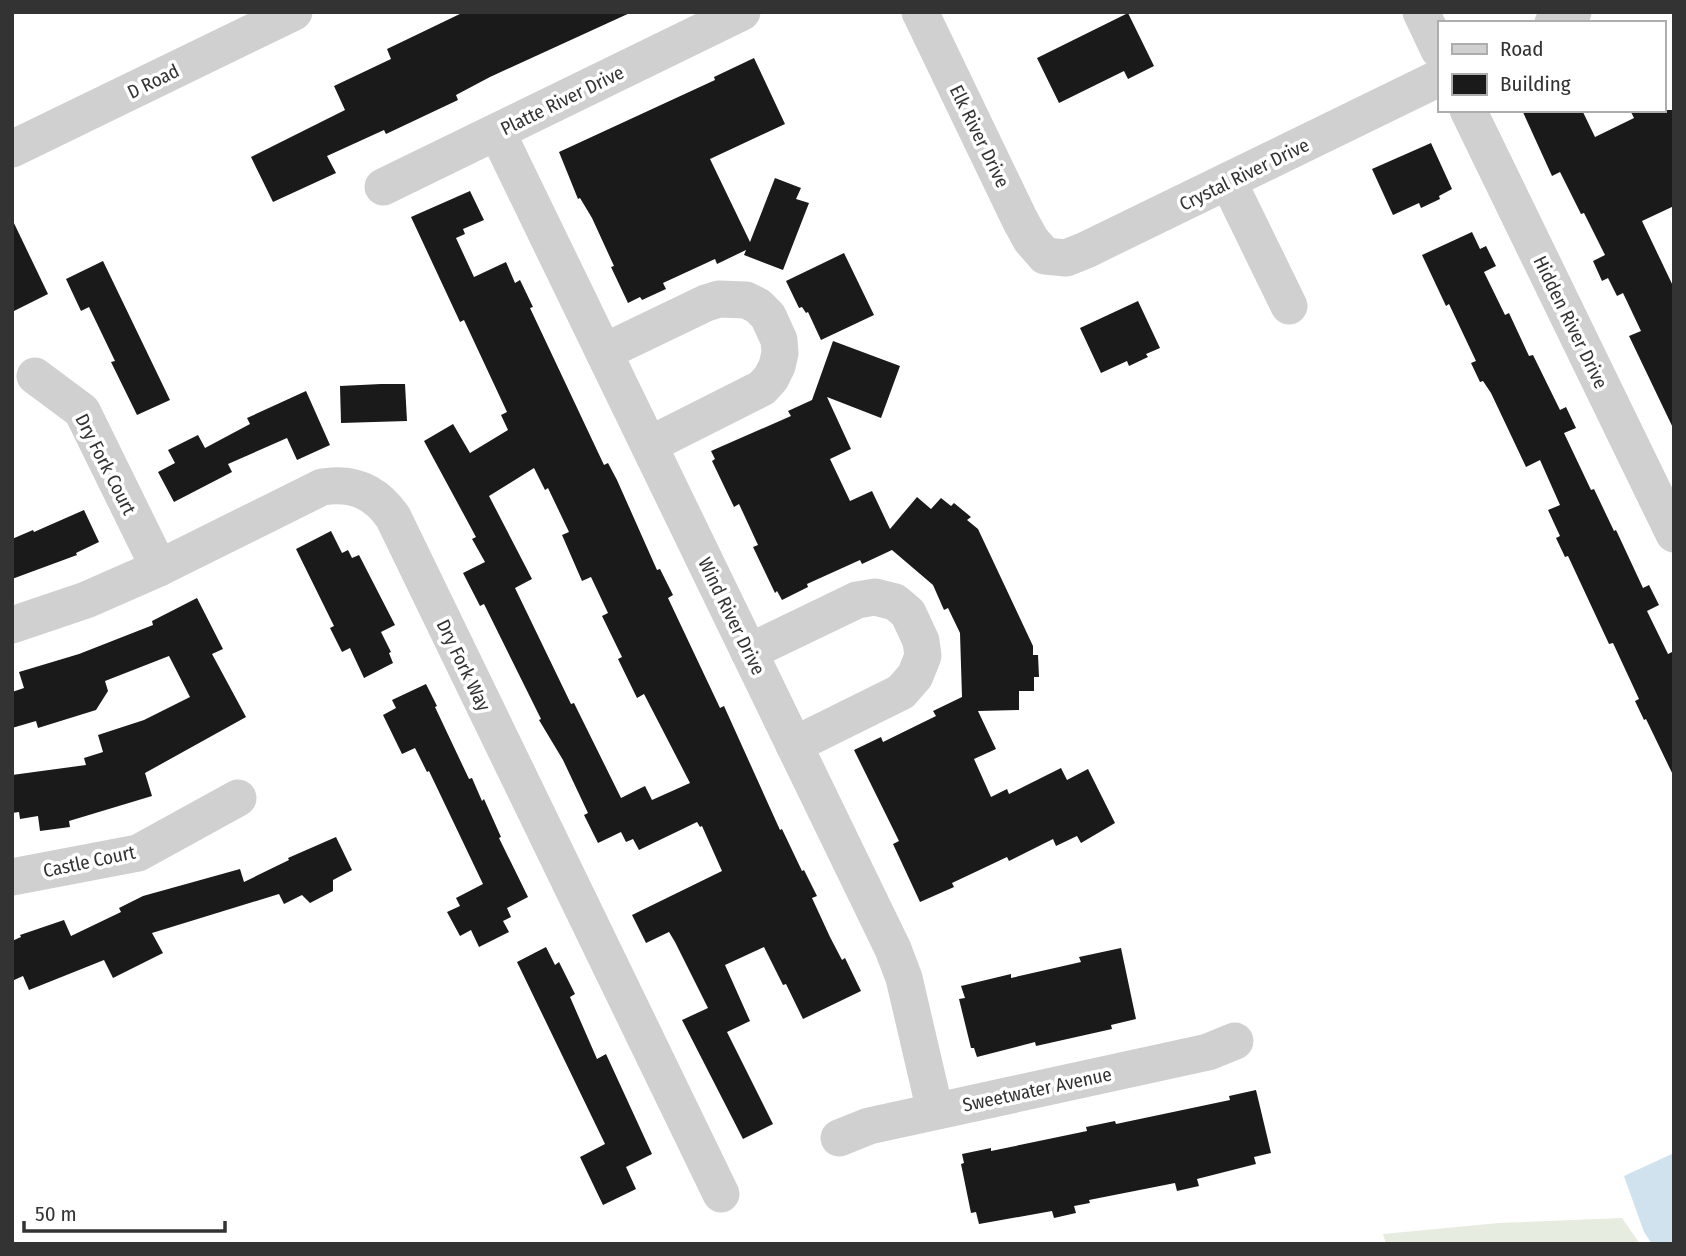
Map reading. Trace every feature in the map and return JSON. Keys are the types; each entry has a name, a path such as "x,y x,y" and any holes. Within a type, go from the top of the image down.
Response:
{"street":[{"name":"D Road","path":"12,149 294,12"},
{"name":"Elk River Drive","path":"920,12 1020,220 1031,240 1045,256"},
{"path":"1421,12 1438,48"},
{"path":"1557,21 1573,12"},
{"name":"Platte River Drive","path":"383,187 723,16"},
{"name":"Crystal River Drive","path":"1045,256 1066,258 1086,250 1438,78"},
{"name":"Hidden River Drive","path":"1469,112 1674,534"},
{"name":"Wind River Drive","path":"497,132 893,949 904,978 935,1111"},
{"path":"1228,181 1289,306"},
{"path":"604,352 719,299 746,300 758,306 775,327 780,353 771,378 762,388 649,445"},
{"name":"Dry Fork Court","path":"35,376 82,411 159,568"},
{"name":"Dry Fork Way","path":"12,625 86,600 159,568 322,487 350,486 375,496 385,506 721,1194"},
{"path":"749,652 857,600 875,597 895,602 908,613 921,641 923,656 915,676 901,692 794,745"},
{"name":"Castle Court","path":"12,877 138,853 237,798"},
{"name":"Sweetwater Avenue","path":"839,1138 869,1126 1208,1052 1235,1041"}],"shaded area":[{"path":"1622,1218 1640,1244 1386,1244 1383,1234 1499,1223"}],"water":[{"path":"1674,1153 1674,1244 1652,1244 1644,1232 1624,1176"}],"building":[{"path":"464,12 632,12 490,77 456,95 458,100 386,134 384,130 327,156 336,173 273,202 251,157 345,110 334,86 391,59 387,49"},
{"path":"1128,13 1154,66 1128,79 1124,71 1059,103 1037,58"},
{"path":"754,58 785,124 710,159 750,242 775,178 801,188 796,199 809,203 783,270 744,255 746,250 717,264 715,259 663,283 666,289 628,303 611,267 614,266 592,218 580,198 578,199 559,152 715,80 714,77"},
{"path":"1674,110 1674,206 1642,221 1674,288 1674,430 1629,336 1641,331 1623,293 1617,296 1608,278 1602,281 1593,261 1605,255 1560,172 1552,176 1523,112 1583,112 1595,137 1634,118 1631,112"},
{"path":"1431,143 1452,189 1439,196 1440,199 1421,208 1419,203 1393,215 1372,169"},
{"path":"470,191 484,220 463,229 465,234 456,238 474,277 506,262 515,283 520,280 533,307 530,308 604,465 608,463 657,570 660,569 673,595 668,598 720,708 724,706 780,830 782,829 817,896 812,898 830,937 842,960 845,958 861,991 803,1019 764,947 725,965 750,1021 727,1032 773,1124 743,1139 682,1020 708,1008 669,932 646,943 632,915 722,871 702,826 697,822 639,850 633,839 626,842 621,832 598,843 584,815 588,813 563,760 539,720 541,719 484,604 480,606 463,573 485,562 472,539 476,537 424,441 453,424 470,453 508,430 501,415 507,412 464,320 460,322 411,217","holes":["534,468 545,490 548,488 569,532 562,535 582,581 591,577 608,613 602,616 622,657 618,659 637,698 644,694 690,783 652,800 645,786 621,798 574,703 571,704 515,588 532,579 489,496"]},
{"path":"12,219 48,294 12,312"},
{"path":"1472,232 1480,249 1486,246 1496,266 1484,272 1505,315 1509,313 1529,356 1533,355 1560,410 1566,407 1576,428 1564,433 1591,490 1594,489 1614,531 1616,530 1643,588 1649,585 1659,605 1647,611 1668,654 1674,651 1674,777 1635,701 1639,699 1613,643 1609,644 1568,556 1565,557 1556,538 1560,536 1548,510 1560,505 1540,460 1526,467 1491,393 1483,381 1480,382 1471,363 1476,361 1422,255"},
{"path":"844,253 874,315 821,340 808,312 802,307 799,308 786,281"},
{"path":"103,261 170,400 137,415 111,362 115,361 89,307 81,311 66,279"},
{"path":"1138,301 1160,348 1129,366 1127,361 1101,373 1080,328"},
{"path":"833,341 900,366 881,418 827,397 851,449 830,459 850,501 872,491 890,529 917,497 931,509 941,498 951,506 954,503 971,517 967,520 978,529 1033,646 1033,655 1038,655 1039,677 1034,677 1034,691 1019,691 1019,710 978,711 996,749 974,759 991,797 1007,789 1009,794 1061,768 1067,780 1088,769 1115,823 1081,843 1077,836 1056,846 1053,839 1009,861 1007,857 952,883 954,887 920,902 893,844 899,841 854,750 881,737 883,742 936,716 933,711 962,697 960,633 948,608 944,610 933,585 892,550 862,564 860,560 807,584 808,587 782,600 777,591 775,593 753,547 758,545 739,504 734,507 712,461 715,459 711,451 791,416 788,411 812,400"},
{"path":"405,384 407,421 341,423 340,386"},
{"path":"306,391 330,445 297,460 287,438 228,464 232,472 174,502 158,472 175,463 168,450 198,435 205,448 250,424 247,418"},
{"path":"84,510 99,542 76,553 77,555 12,579 12,539"},
{"path":"331,531 342,553 348,550 352,558 359,555 395,625 381,632 391,652 389,653 393,663 364,678 350,648 342,652 330,628 334,626 296,549"},
{"path":"197,598 223,649 212,654 246,717 145,773 152,796 69,821 70,827 40,831 38,816 20,819 19,812 12,813 12,775 86,765 84,758 103,752 98,735 144,720 190,697 169,656 105,681 108,691 96,710 38,728 36,721 12,728 12,692 24,688 19,672 79,654 153,625 152,621"},
{"path":"426,684 469,779 472,778 482,801 484,799 501,837 499,838 528,897 507,908 511,917 503,921 509,932 479,947 471,930 460,936 447,912 460,906 456,898 483,884 429,771 427,772 415,748 402,754 383,715 396,708 392,700"},
{"path":"336,837 352,870 333,880 333,891 310,903 302,895 284,904 279,894 152,933 163,953 113,978 104,960 29,990 23,976 12,981 12,941 21,937 20,935 64,920 71,936 121,912 119,908 143,896 240,869 244,882 289,860 288,858"},
{"path":"546,947 555,965 559,962 575,994 570,997 597,1059 606,1054 652,1154 626,1167 636,1189 603,1205 580,1157 605,1144 517,962"},
{"path":"1121,948 1136,1019 1111,1025 1112,1029 1036,1046 1035,1042 977,1057 974,1048 971,1048 959,999 965,998 961,986 1081,962 1079,957"},
{"path":"1256,1090 1271,1153 1254,1157 1256,1164 1197,1179 1199,1186 1177,1191 1175,1183 1089,1200 1090,1203 1074,1206 1076,1213 1054,1218 1052,1211 979,1224 976,1212 971,1213 961,1164 964,1163 962,1154 991,1148 991,1151 1087,1131 1086,1127 1115,1121 1116,1124 1230,1100 1229,1096"}]}
